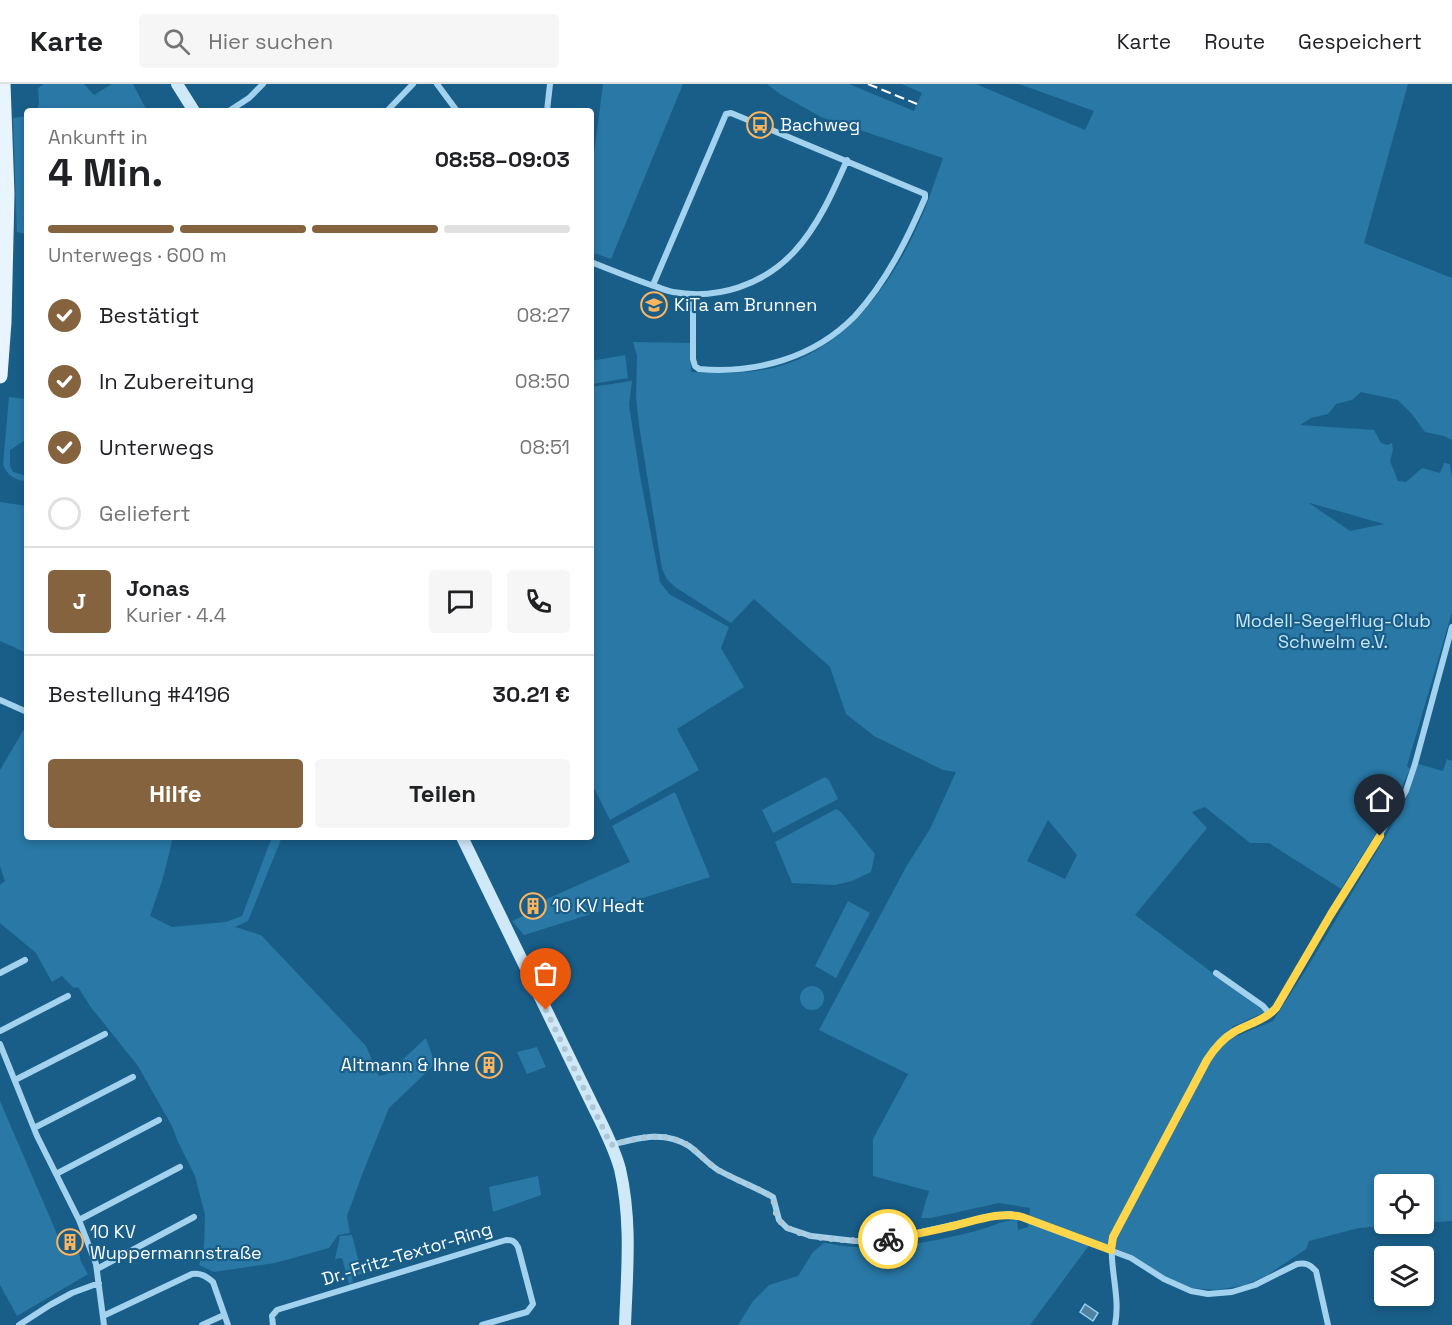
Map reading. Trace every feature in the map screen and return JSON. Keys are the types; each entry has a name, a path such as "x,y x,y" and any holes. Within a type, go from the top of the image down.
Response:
{"main road":[{"path":"0,376 4,322 2,244 7,191 3,84"},
{"path":"177,84 192,108"},
{"path":"463,840 611,1145 619,1167 628,1224 625,1325"}],"street":[{"path":"390,108 413,84"},
{"path":"437,84 455,108"},
{"path":"547,108 550,84"},
{"path":"234,108 249,98 259,86"},
{"path":"652,285 726,114 731,113 925,194 900,251 868,300 837,332 799,354 754,368 699,369 695,366 693,359 693,295"},
{"path":"594,263 670,292 693,295 720,293 738,288 759,279 785,261 795,250 831,195 847,160"},
{"path":"0,208 7,191"},
{"path":"1115,1325 1117,1303 1111,1250 1113,1237 1210,1054 1233,1033 1270,1014 1276,1008 1406,791 1452,627"},
{"path":"0,700 24,711"},
{"path":"0,973 25,960"},
{"path":"1216,973 1263,1006 1270,1014"},
{"path":"0,1031 68,996"},
{"path":"15,1080 105,1034"},
{"path":"0,1044 34,1128 79,1220 97,1269 104,1325"},
{"path":"34,1128 133,1077"},
{"path":"56,1174 159,1120"},
{"path":"611,1145 653,1136 676,1139 689,1146 710,1165 773,1197 779,1220 787,1228 811,1236 855,1241 880,1240 1010,1214 1131,1258 1164,1279 1191,1291 1208,1294 1232,1292 1255,1285 1297,1264 1304,1263 1316,1271 1328,1325"},
{"path":"79,1220 180,1167"},
{"path":"97,1269 194,1217"},
{"name":"Dr.-Fritz-Textor-Ring","path":"273,1325 272,1316 280,1309 510,1240 518,1247 533,1304 527,1312 482,1325"},
{"path":"103,1316 192,1274 199,1274 213,1282 228,1325"},
{"path":"20,1325 72,1293 99,1283"},
{"path":"202,1325 224,1315"}],"green space":[{"path":"44,84 84,84 94,95 112,84 133,84 145,108 37,108 38,88"},
{"path":"603,84 683,84 611,259 594,253 594,154"},
{"name":"Modell-Segelflug-Club Schwelm e.V.","path":"767,84 849,84 914,111 922,93 902,84 976,84 1085,130 1094,111 1019,84 1408,84 1364,243 1452,278 1452,440 1425,432 1398,400 1361,392 1352,400 1336,404 1328,414 1311,418 1300,425 1374,430 1381,443 1387,445 1392,443 1390,461 1398,481 1406,482 1422,468 1440,473 1444,463 1450,464 1452,612 1407,766 1410,769 1393,807 1341,889 1269,843 1250,843 1205,807 1192,812 1207,828 1135,915 1265,1012 1232,1027 1237,1036 1273,1021 1399,814 1418,764 1443,771 1447,759 1452,761 1452,1221 1434,1222 1434,1174 1374,1174 1374,1227 1359,1228 1309,1241 1306,1249 1266,1276 1245,1285 1217,1290 1192,1288 1165,1277 1129,1254 1093,1240 1030,1325 738,1325 753,1301 769,1285 798,1276 813,1252 824,1243 852,1247 900,1246 978,1231 1011,1220 1017,1220 1018,1230 1028,1227 1030,1208 999,1203 931,1218 921,1218 929,1191 873,1176 873,1139 908,1074 819,1030 906,867 930,829 956,772 943,770 874,736 846,714 830,667 754,599 731,623 675,587 667,579 662,569 639,425 636,397 637,356 633,342 691,343 691,372 755,371 777,367 804,357 829,342 851,324 871,302 889,279 904,253 928,201 943,158 821,117","holes":["1310,503 1384,524 1350,531","1048,820 1077,855 1065,879 1027,861"]},
{"path":"24,116 24,233 17,232 13,118"},
{"path":"625,355 628,378 594,384 594,360"},
{"path":"632,381 629,405 660,582 669,594 729,627 721,648 744,687 677,729 699,770 610,820 594,788 594,387"},
{"path":"9,397 24,399 24,441 10,450 10,466 13,472 24,475 24,481 12,477 3,465"},
{"path":"0,502 24,506 24,652 0,641"},
{"path":"24,729 24,840 172,840 150,916 172,927 226,922 242,916 271,840 281,840 248,921 235,927 261,935 366,1046 379,1076 387,1074 426,1038 435,1064 389,1108 347,1216 350,1233 338,1235 329,1248 275,1263 214,1272 199,1265 204,1246 205,1215 195,1176 172,1126 138,1066 90,1006 78,987 74,988 62,976 52,982 36,953 0,923 0,885 5,881 0,866 0,770"},
{"path":"825,777 829,780 838,799 773,833 762,810"},
{"path":"675,792 710,877 524,935 512,921 530,913 531,906 630,862 612,826"},
{"path":"836,809 841,812 875,854 871,872 852,881 835,885 792,883 775,842"},
{"path":"848,901 870,913 836,978 815,966"},
{"path":"812,986 817,987 823,993 823,1003 817,1009 812,1010 807,1009 801,1003 800,998 801,993 807,987"},
{"path":"537,1047 546,1067 527,1074 517,1052"},
{"path":"0,1101 63,1248 78,1248 81,1262 88,1274 17,1316 0,1285"},
{"path":"538,1176 541,1195 493,1212 489,1187"},
{"path":"352,1235 361,1271 364,1273 352,1277 353,1282 349,1284 342,1258 335,1259 340,1236"}],"shaded area":[{"path":"1085,1304 1098,1313 1093,1321 1080,1312"}],"railway":[{"path":"868,84 917,104"}],"way so far":[{"path":"546,1010 611,1145 653,1136 676,1139 689,1146 710,1165 773,1197 779,1220 787,1228 811,1236 855,1241 888,1239"}],"place":[{"name":"Bachweg","path":"760,125"},
{"name":"KiTa am Brunnen","path":"654,305"},
{"name":"10 KV Hedt","path":"533,906"},
{"name":"Altmann & Ihne","path":"489,1065"},
{"name":"10 KV Wuppermannstraße","path":"70,1242"}],"route":[{"path":"888,1239 1010,1214 1111,1250 1113,1237 1214,1049 1233,1033 1270,1014 1276,1008 1380,836"}]}
